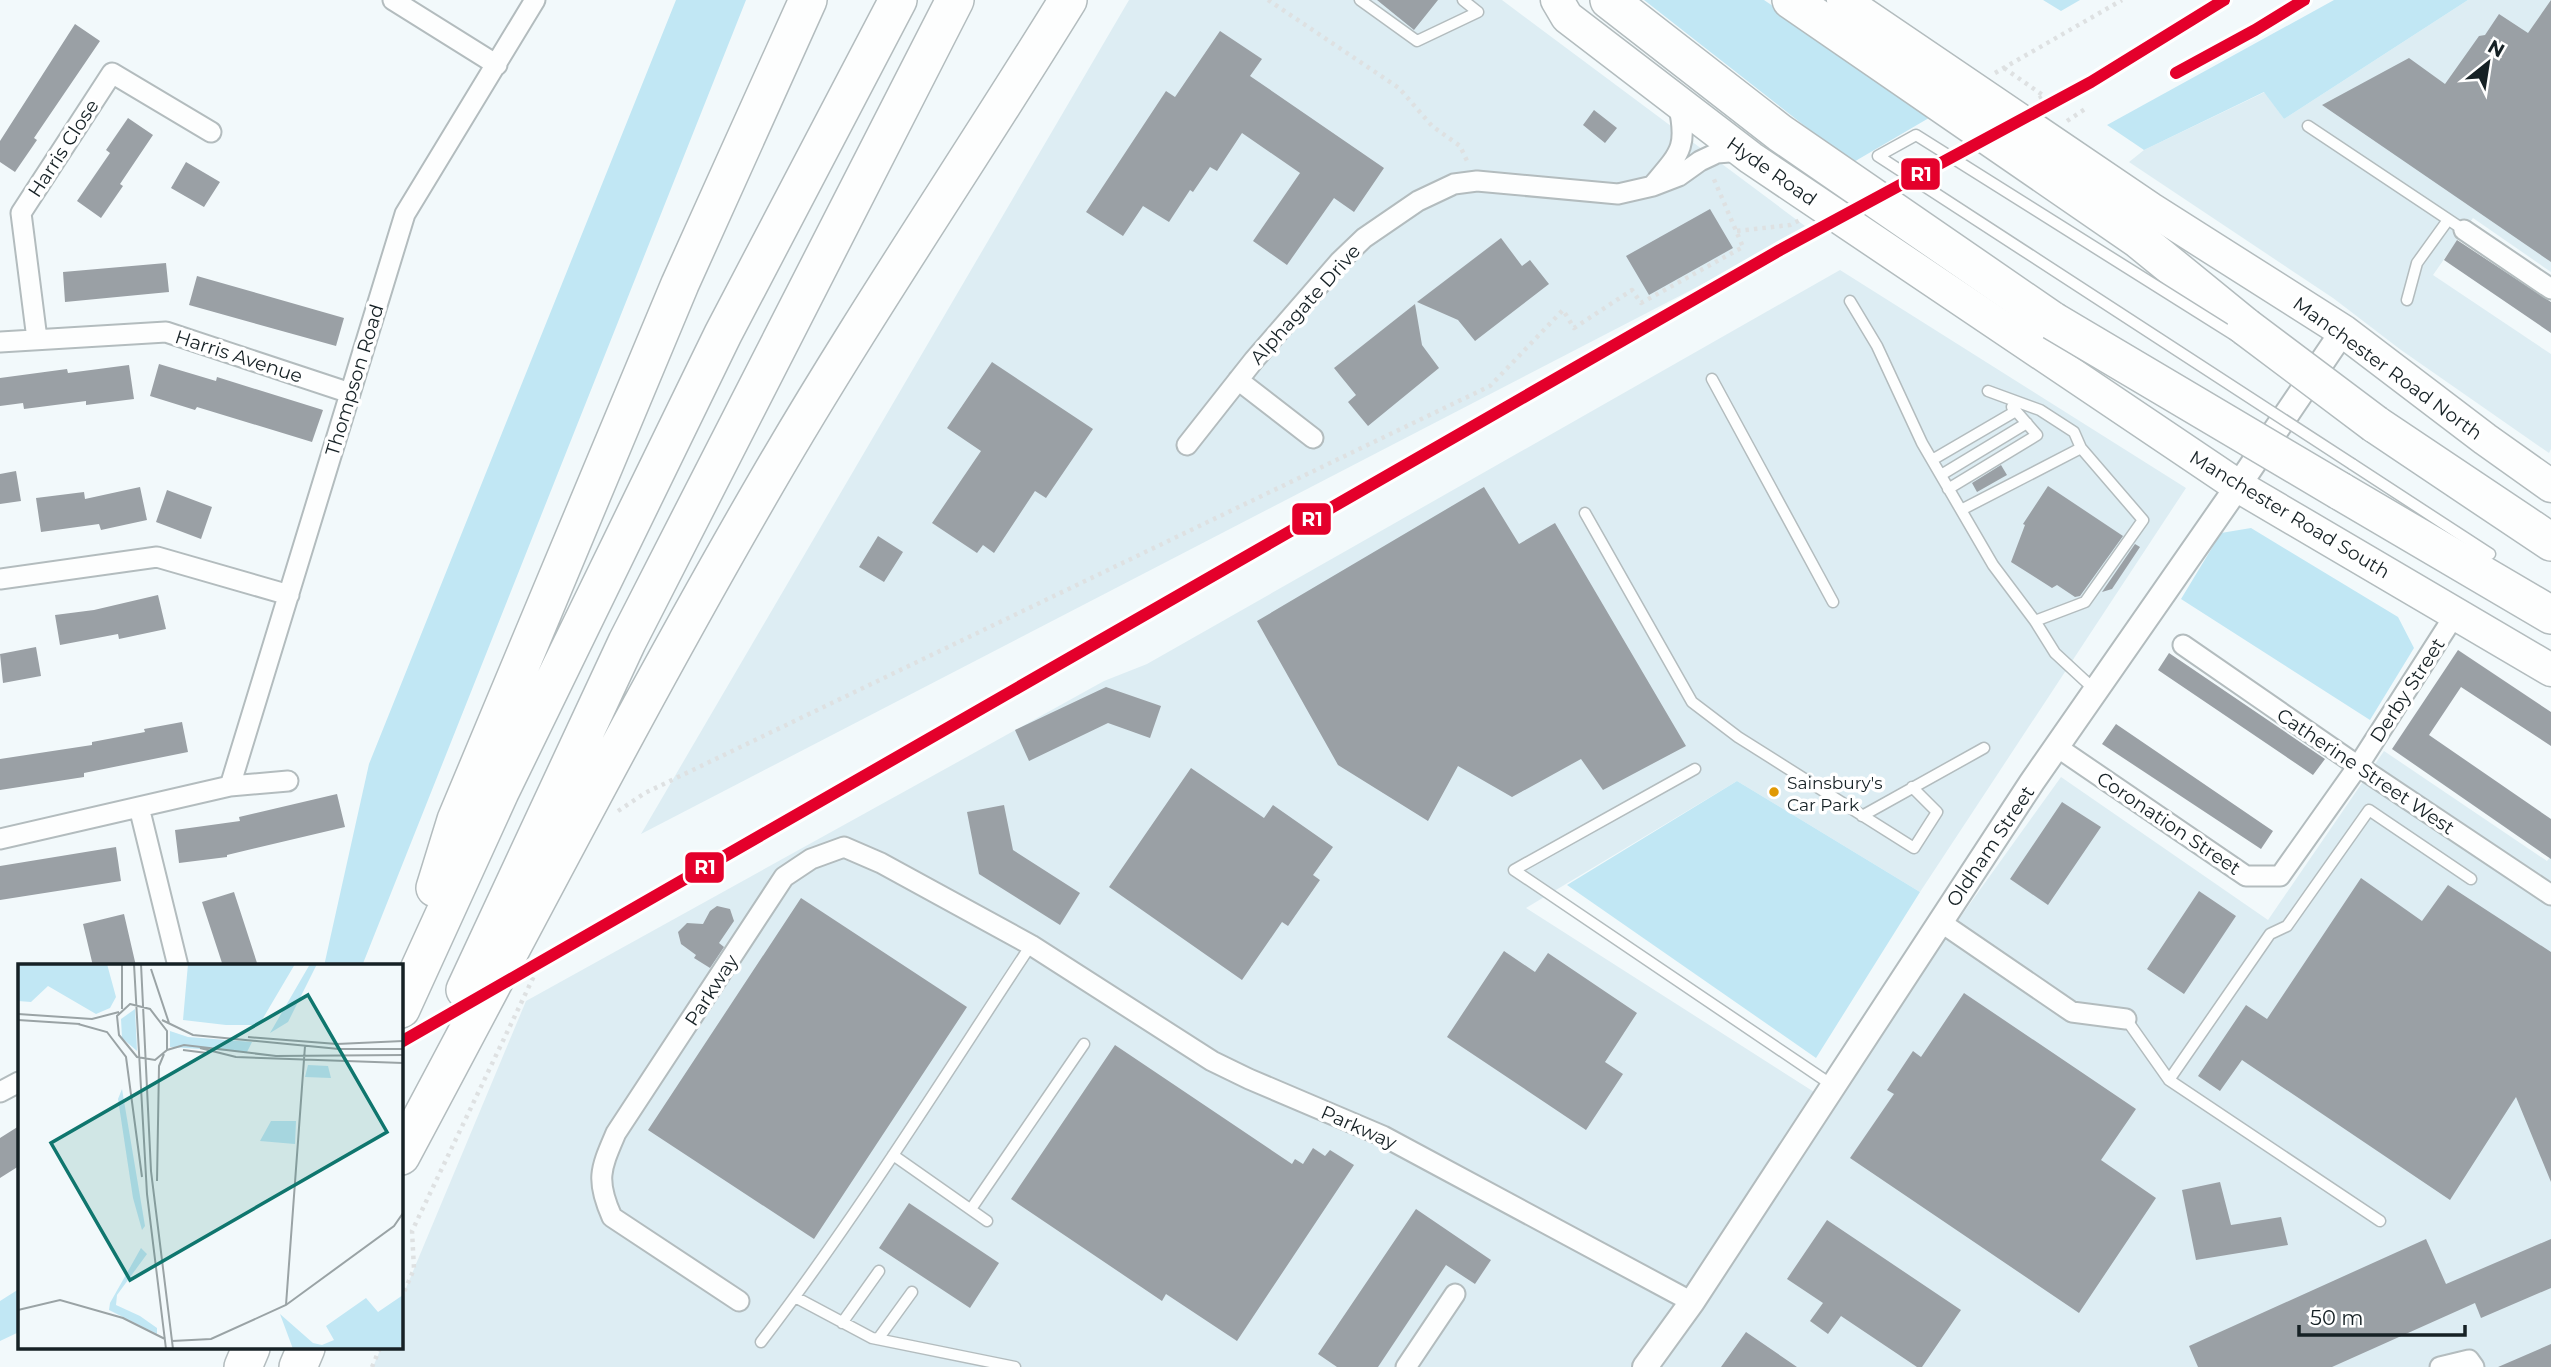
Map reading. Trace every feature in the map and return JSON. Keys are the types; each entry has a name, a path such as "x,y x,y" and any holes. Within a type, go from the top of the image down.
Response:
{"highway":[{"path":"402,1000 456,820 680,284 808,0"},
{"path":"402,1007 500,792 723,334 898,0"},
{"path":"402,1130 627,642 955,0"},
{"path":"402,1154 663,667 765,484 868,313 1069,0"},
{"path":"1609,0 1780,133 2053,321 2346,477 2551,615"},
{"path":"1791,0 1850,17 2138,239 2246,327 2375,424 2551,542"},
{"path":"243,1367 250,1350"},
{"path":"298,1367 305,1350"}],"main road":[{"name":"Hyde Road","path":"1557,6 1747,155 2036,348"},
{"path":"1850,17 1971,87"},
{"name":"Manchester Road North","path":"1971,87 2151,209 2343,331 2484,439 2551,486"},
{"name":"Manchester Road South","path":"2036,348 2238,486 2551,670"}],"street":[{"path":"393,0 497,65"},
{"name":"Thompson Road","path":"230,786 405,214 535,0"},
{"name":"Harris Close","path":"37,339 21,213 112,73 211,132"},
{"path":"1653,186 1679,153 1684,130 1678,103"},
{"name":"Alphagate Drive","path":"1187,445 1238,380 1340,261 1364,238 1418,201 1454,184 1477,181 1618,194 1653,186 1679,176 1717,153 1747,155"},
{"path":"2456,225 2551,289"},
{"name":"Oldham Street","path":"1646,1367 1692,1302 1939,921 2343,331"},
{"name":"Harris Avenue","path":"0,342 166,332 350,393"},
{"path":"1238,380 1312,438"},
{"path":"0,579 156,557 289,595"},
{"name":"Derby Street","path":"2358,766 2456,613"},
{"name":"Catherine Street West","path":"2183,645 2551,895"},
{"name":"Coronation Street","path":"2057,747 2246,876 2280,876 2358,766"},
{"path":"0,839 230,786 288,781"},
{"path":"139,807 178,964"},
{"name":"Parkway","path":"739,1301 612,1217 604,1198 601,1167 616,1133 784,877 811,859 844,847 881,863 1031,945 1212,1061 1383,1136 1692,1302"},
{"path":"1939,921 2071,1012 2126,1019"},
{"path":"0,1092 18,1083"},
{"path":"1406,1367 1455,1294"},
{"path":"2440,1367 2469,1360 2474,1367"}],"lane":[{"path":"1360,0 1417,41 1478,12 1462,0"},
{"path":"2308,126 2456,225 2417,263 2407,300"},
{"path":"2249,344 1916,135 1878,156 2346,477 2490,554"},
{"path":"1850,301 1877,346 1932,460 1993,565 2055,653 2096,690"},
{"path":"2260,351 2375,424"},
{"path":"1712,379 1833,602"},
{"path":"1948,489 2037,435 2016,411 1989,391 2040,410 2074,432 2081,448 2143,520 2085,602 2035,621"},
{"path":"1932,460 2016,411"},
{"path":"1941,475 2027,423"},
{"path":"1961,510 2081,448"},
{"path":"1585,513 1692,702 1738,737 1914,848 1937,812 1912,787"},
{"path":"1862,816 1984,748"},
{"path":"1695,769 1514,870 1833,1085"},
{"path":"2169,1080 2270,934 2287,926 2369,810 2471,879"},
{"path":"761,1342 893,1155 1031,945"},
{"path":"2126,1019 2169,1080 2380,1221"},
{"path":"971,1209 1084,1044"},
{"path":"893,1155 987,1221"},
{"path":"842,1323 880,1271"},
{"path":"878,1339 912,1292"},
{"path":"795,1297 878,1339 1014,1367"}],"path":[{"path":"1268,0 1399,88 1432,126 1460,146 1477,181"},
{"path":"1971,87 2122,0"},
{"path":"2004,68 2044,96"},
{"path":"2064,123 2085,109"},
{"path":"613,816 645,793 1490,386 1563,310 1574,328 1632,290 1641,303 1743,247 1709,169"},
{"path":"1737,231 1790,225"},
{"path":"402,1297 414,1269 412,1231 545,952"},
{"path":"372,1367 379,1350"}],"shaded area":[{"path":"676,0 746,0 363,964 324,964 369,764"},
{"path":"1129,0 1502,0 1809,229 641,834"},
{"path":"1644,0 1764,0 1934,115 1852,163"},
{"path":"2043,0 2080,0 2061,11"},
{"path":"2334,0 2468,0 2284,119 2264,92 2144,150 2107,125"},
{"path":"2468,0 2551,0 2551,272 2473,218 2433,275 2551,354 2549,453 2401,350 2333,298 2129,162 2144,150 2265,92 2284,119"},
{"path":"1840,270 2186,488 1920,892 1737,781 1526,908 1833,1104 1941,944 2061,777 2268,920 2384,751 2547,861 2551,856 2551,1367 373,1367 380,1350 402,1350 402,1298 526,1001 1104,681 1147,664"},
{"path":"2251,528 2398,617 2414,648 2370,720 2181,599 2221,533"},
{"path":"1737,781 1920,892 1816,1058 1567,885"},
{"path":"18,1290 18,1332 0,1341 0,1301"}],"building":[{"path":"1377,0 1438,0 1414,30"},
{"path":"2551,0 2551,262 2322,105 2409,58 2445,84 2479,36 2485,35 2499,14 2528,33"},
{"path":"75,24 100,41 34,138 37,140 15,172 0,162 0,141"},
{"path":"1220,31 1262,59 1250,76 1384,168 1354,212 1334,198 1287,265 1253,241 1300,173 1242,133 1217,171 1210,167 1193,192 1190,190 1169,222 1143,206 1123,236 1086,212 1166,91 1175,97"},
{"path":"1594,110 1617,128 1605,143 1583,125"},
{"path":"128,118 153,135 101,218 77,201 110,153 106,150"},
{"path":"186,162 220,182 204,207 171,188"},
{"path":"1710,209 1733,248 1649,295 1626,256"},
{"path":"1501,238 1522,266 1530,260 1549,284 1475,341 1458,320 1417,302"},
{"path":"2457,240 2551,302 2551,333 2444,260"},
{"path":"166,263 169,292 65,302 63,272"},
{"path":"197,276 344,318 336,346 189,305"},
{"path":"1415,304 1422,345 1439,368 1368,426 1348,402 1356,395 1334,368"},
{"path":"992,362 1093,429 1046,498 1035,491 994,553 983,545 977,553 932,523 981,451 947,428"},
{"path":"159,364 216,381 217,377 323,410 312,442 197,407 195,410 150,396"},
{"path":"129,365 134,399 86,405 86,401 24,409 23,403 0,406 0,378 67,369 68,373"},
{"path":"2001,465 2007,475 1977,492 1972,483"},
{"path":"16,471 21,501 0,504 0,474"},
{"path":"2048,486 2123,536 2080,596 2075,597 2057,585 2052,588 2011,562 2025,525 2023,524"},
{"path":"140,487 147,520 101,530 99,524 41,532 36,498 84,492 85,499"},
{"path":"1484,487 1519,544 1555,523 1686,746 1603,790 1581,759 1512,797 1458,766 1428,821 1338,765 1257,621"},
{"path":"167,490 212,507 201,539 156,522"},
{"path":"878,536 903,552 884,582 859,567"},
{"path":"2135,544 2140,547 2112,589 2102,592"},
{"path":"158,595 166,629 119,639 118,634 60,645 55,615 94,610"},
{"path":"36,647 41,676 3,683 0,654"},
{"path":"2458,650 2551,712 2551,746 2461,687 2429,735 2551,819 2551,859 2392,749"},
{"path":"2169,653 2325,759 2313,775 2158,670"},
{"path":"1106,687 1161,706 1150,738 1108,723 1029,761 1015,730"},
{"path":"182,722 188,752 84,773 84,777 0,790 0,759 92,745 92,742"},
{"path":"2116,724 2273,831 2261,849 2102,744"},
{"path":"1191,768 1264,818 1273,805 1333,847 1313,875 1320,880 1288,926 1282,922 1242,980 1109,887"},
{"path":"337,794 345,827 227,857 179,863 175,830 240,821 239,817"},
{"path":"2062,802 2101,827 2048,905 2010,879"},
{"path":"1004,805 1013,850 1080,893 1060,925 979,874 967,812"},
{"path":"116,847 121,881 0,900 0,866"},
{"path":"2361,878 2422,921 2448,885 2551,952 2551,1182 2516,1097 2450,1200 2242,1060 2220,1091 2198,1076 2246,1005 2267,1019"},
{"path":"2199,891 2236,916 2184,994 2147,969"},
{"path":"234,892 257,964 222,964 202,902"},
{"path":"801,898 967,1007 814,1239 648,1130"},
{"path":"717,906 730,909 734,921 719,943 724,947 710,968 694,958 696,955 681,944 678,932 687,923 703,924 710,911"},
{"path":"124,914 136,964 93,964 83,924"},
{"path":"1504,951 1535,972 1548,953 1637,1013 1605,1062 1623,1074 1586,1130 1447,1037"},
{"path":"1964,993 2136,1109 2101,1160 2156,1198 2079,1313 1850,1158 1894,1094 1887,1090 1913,1051 1921,1057"},
{"path":"1115,1045 1292,1164 1295,1159 1303,1164 1313,1148 1325,1156 1330,1150 1354,1165 1237,1341 1166,1294 1162,1301 1011,1199"},
{"path":"18,1127 18,1167 0,1178 0,1138"},
{"path":"2220,1182 2231,1225 2281,1217 2288,1245 2196,1260 2182,1190"},
{"path":"909,1203 999,1263 970,1308 879,1248"},
{"path":"1416,1209 1491,1260 1475,1284 1446,1265 1378,1367 1337,1367 1318,1354"},
{"path":"1827,1220 1961,1310 1922,1367 1917,1367 1841,1316 1828,1334 1810,1321 1823,1303 1787,1279"},
{"path":"2426,1239 2446,1284 2551,1239 2551,1288 2481,1318 2475,1303 2332,1367 2198,1367 2189,1346"},
{"path":"1746,1332 1797,1367 1721,1367"},
{"path":"2551,1344 2551,1367 2498,1367"}],"transit line":[{"name":"R1","path":"402,1041 1780,250 2091,82 2224,0"},
{"name":"R1","path":"2176,73 2304,0"}],"place":[{"name":"Sainsbury's Car Park","path":"1774,792"}]}
